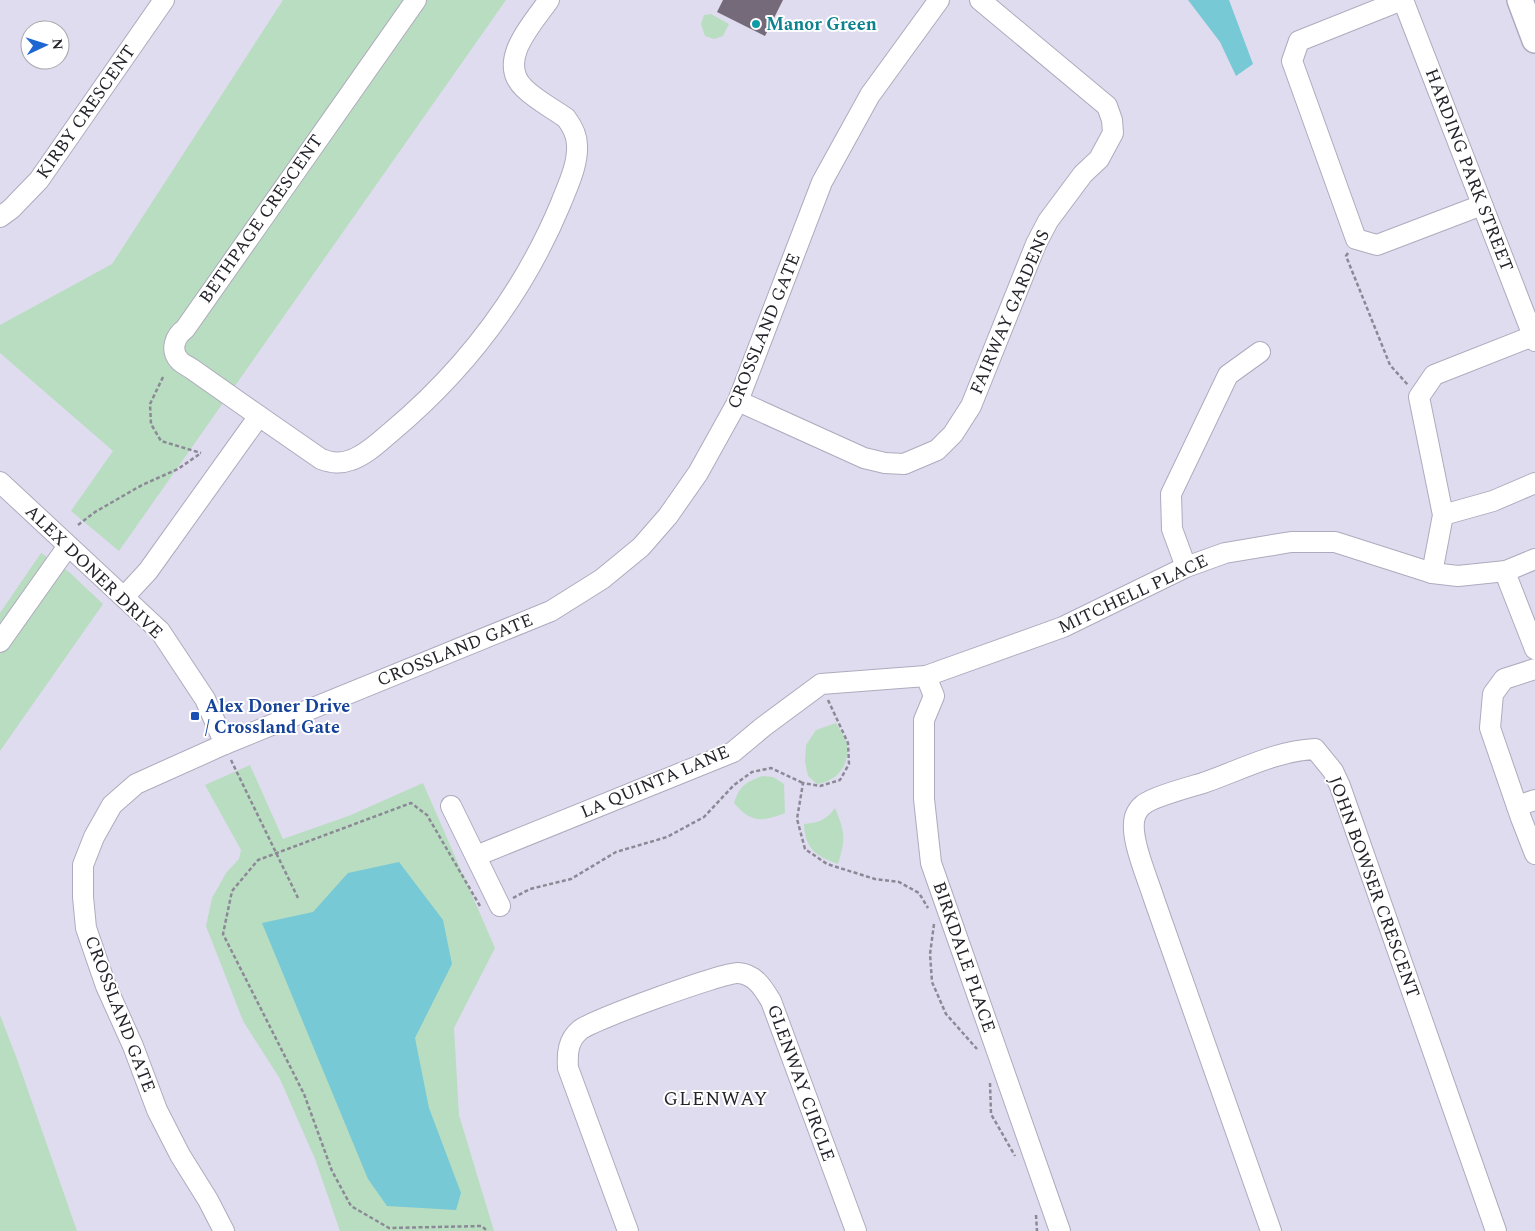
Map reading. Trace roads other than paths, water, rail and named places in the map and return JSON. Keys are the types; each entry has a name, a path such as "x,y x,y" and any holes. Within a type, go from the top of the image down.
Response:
{"main road":[{"path":"1520,0 1535,40"}],"street":[{"name":"KIRBY CRESCENT","path":"0,217 11,209 40,180 164,0"},
{"name":"BETHPAGE CRESCENT","path":"416,0 184,329 178,334 175,341 174,350 177,359 182,363 321,460 331,462 342,463 353,460 372,448 418,408 443,383 476,347 520,284 543,243 567,188 577,155 577,144 571,124 566,118 523,87 514,70 517,47 549,0"},
{"name":"CROSSLAND GATE","path":"224,1231 208,1200 180,1155 157,1110 133,1046 106,986 86,928 83,897 83,865 94,837 112,805 136,784 225,744 551,611 602,579 641,548 668,516 698,473 738,401 822,182 870,95 940,0"},
{"name":"FAIRWAY GARDENS","path":"738,401 864,458 885,463 904,464 937,450 953,434 971,406 1036,244 1048,220 1083,174 1099,159 1113,133 1112,120 1107,106 980,0"},
{"path":"1403,0 1299,41 1292,61 1356,239 1377,245 1482,205"},
{"name":"HARDING PARK STREET","path":"1403,0 1534,338"},
{"path":"1432,573 1443,515 1419,397 1434,375 1534,338"},
{"path":"1186,567 1172,529 1171,494 1228,375 1260,352"},
{"path":"124,597 148,571 259,416"},
{"name":"ALEX DONER DRIVE","path":"0,482 160,631 206,698 225,744"},
{"path":"1443,515 1493,501 1535,483"},
{"name":"MITCHELL PLACE","path":"821,684 926,676 1063,627 1186,567 1225,553 1291,542 1335,542 1432,573 1458,576 1506,571 1535,559"},
{"path":"0,642 68,546"},
{"path":"1506,571 1534,643"},
{"path":"1535,668 1504,679 1492,694 1490,728 1526,803 1535,854"},
{"name":"BIRKDALE PLACE","path":"926,676 934,696 924,720 924,798 932,863 1060,1231"},
{"name":"LA QUINTA LANE","path":"476,856 733,752 821,684"},
{"name":"JOHN BOWSER CRESCENT","path":"1271,1231 1154,898 1137,845 1134,830 1135,815 1143,804 1166,794 1205,782 1259,760 1295,751 1315,749 1334,771 1340,786 1496,1231"},
{"path":"451,806 500,906"},
{"name":"GLENWAY CIRCLE","path":"628,1231 568,1068 567,1053 571,1040 581,1029 620,1012 720,976 738,973 758,980 772,1001 856,1231"}],"water":[{"path":"1188,0 1229,0 1253,64 1236,76 1220,42"},
{"path":"399,862 443,920 452,964 415,1038 429,1108 461,1193 456,1210 387,1206 368,1179 262,923 313,912 348,873"}],"place":[{"name":"Manor Green","path":"756,24"},
{"name":"Alex Doner Drive / Crossland Gate","path":"195,716"}],"district":[{"name":"GLENWAY","path":"716,1099"}]}
